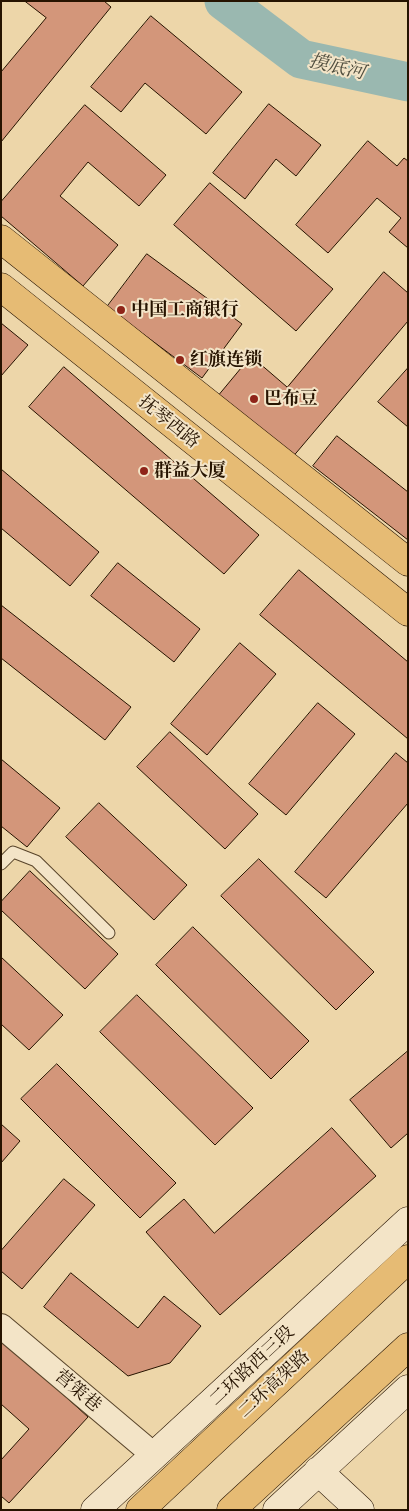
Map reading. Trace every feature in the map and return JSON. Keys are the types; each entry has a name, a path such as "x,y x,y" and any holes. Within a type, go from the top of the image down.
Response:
{"main road":[{"path":"1,238 408,562"},
{"name":"抚琴西路","path":"1,287 408,612"},
{"name":"二环路西三段","path":"95,1510 408,1221"},
{"name":"二环高架路","path":"140,1510 408,1259"},
{"path":"231,1510 408,1346"},
{"path":"277,1510 408,1389"},
{"path":"318,1471 360,1510"}],"street":[{"name":"营策巷","path":"1,1326 155,1456"}],"lane":[{"path":"1,864 13,852 36,861 109,933"}],"building":[{"path":"25,1 104,1 111,7 1,142 1,72 46,18"},
{"path":"151,16 242,92 206,134 145,83 121,112 91,87"},
{"path":"269,104 321,145 296,176 276,159 245,199 213,173"},
{"path":"85,105 166,175 139,206 88,162 60,196 118,245 83,286 1,216 1,202"},
{"path":"368,141 397,166 404,158 408,161 408,248 389,232 401,218 377,198 328,253 296,225"},
{"path":"210,183 333,289 296,331 174,225"},
{"path":"147,254 242,324 202,378 107,307"},
{"path":"384,272 408,293 408,321 291,459 217,397 251,356 287,387"},
{"path":"1,323 28,345 1,376"},
{"name":"群益大厦","path":"64,367 259,535 224,574 29,407"},
{"path":"408,368 408,427 378,402"},
{"path":"337,436 408,492 408,540 313,466"},
{"path":"1,469 99,552 70,586 1,528"},
{"path":"118,563 200,629 174,662 91,596"},
{"path":"299,570 408,662 408,739 260,615"},
{"path":"1,605 131,707 105,740 1,658"},
{"path":"240,643 276,674 207,755 171,724"},
{"path":"318,703 355,734 286,815 249,784"},
{"path":"170,732 258,814 225,849 137,767"},
{"path":"396,753 408,763 408,803 326,898 295,872"},
{"path":"1,759 60,808 27,847 1,826"},
{"path":"99,803 187,885 154,920 66,837"},
{"path":"259,859 374,972 336,1010 221,896"},
{"path":"30,871 118,954 85,989 1,910 1,902"},
{"path":"193,927 309,1041 271,1079 156,965"},
{"path":"1,957 63,1015 29,1050 1,1024"},
{"path":"137,995 253,1108 215,1145 100,1032"},
{"path":"408,1051 408,1133 391,1148 350,1100"},
{"path":"57,1064 176,1183 140,1218 21,1099"},
{"path":"1,1124 20,1141 1,1163"},
{"path":"332,1128 376,1176 220,1315 146,1232 184,1199 214,1233"},
{"path":"64,1179 95,1205 22,1289 1,1271 1,1251"},
{"path":"71,1273 138,1328 164,1296 201,1326 170,1363 128,1376 44,1307"},
{"path":"1,1338 88,1417 9,1503 1,1496 1,1460 29,1429 1,1404"}],"waterway":[{"name":"摸底河","path":"224,1 301,59 408,82"}],"place":[{"name":"中国工商银行","path":"121,310"},
{"name":"红旗连锁","path":"180,360"},
{"name":"巴布豆","path":"254,399"},
{"name":"群益大厦","path":"144,471"}]}
